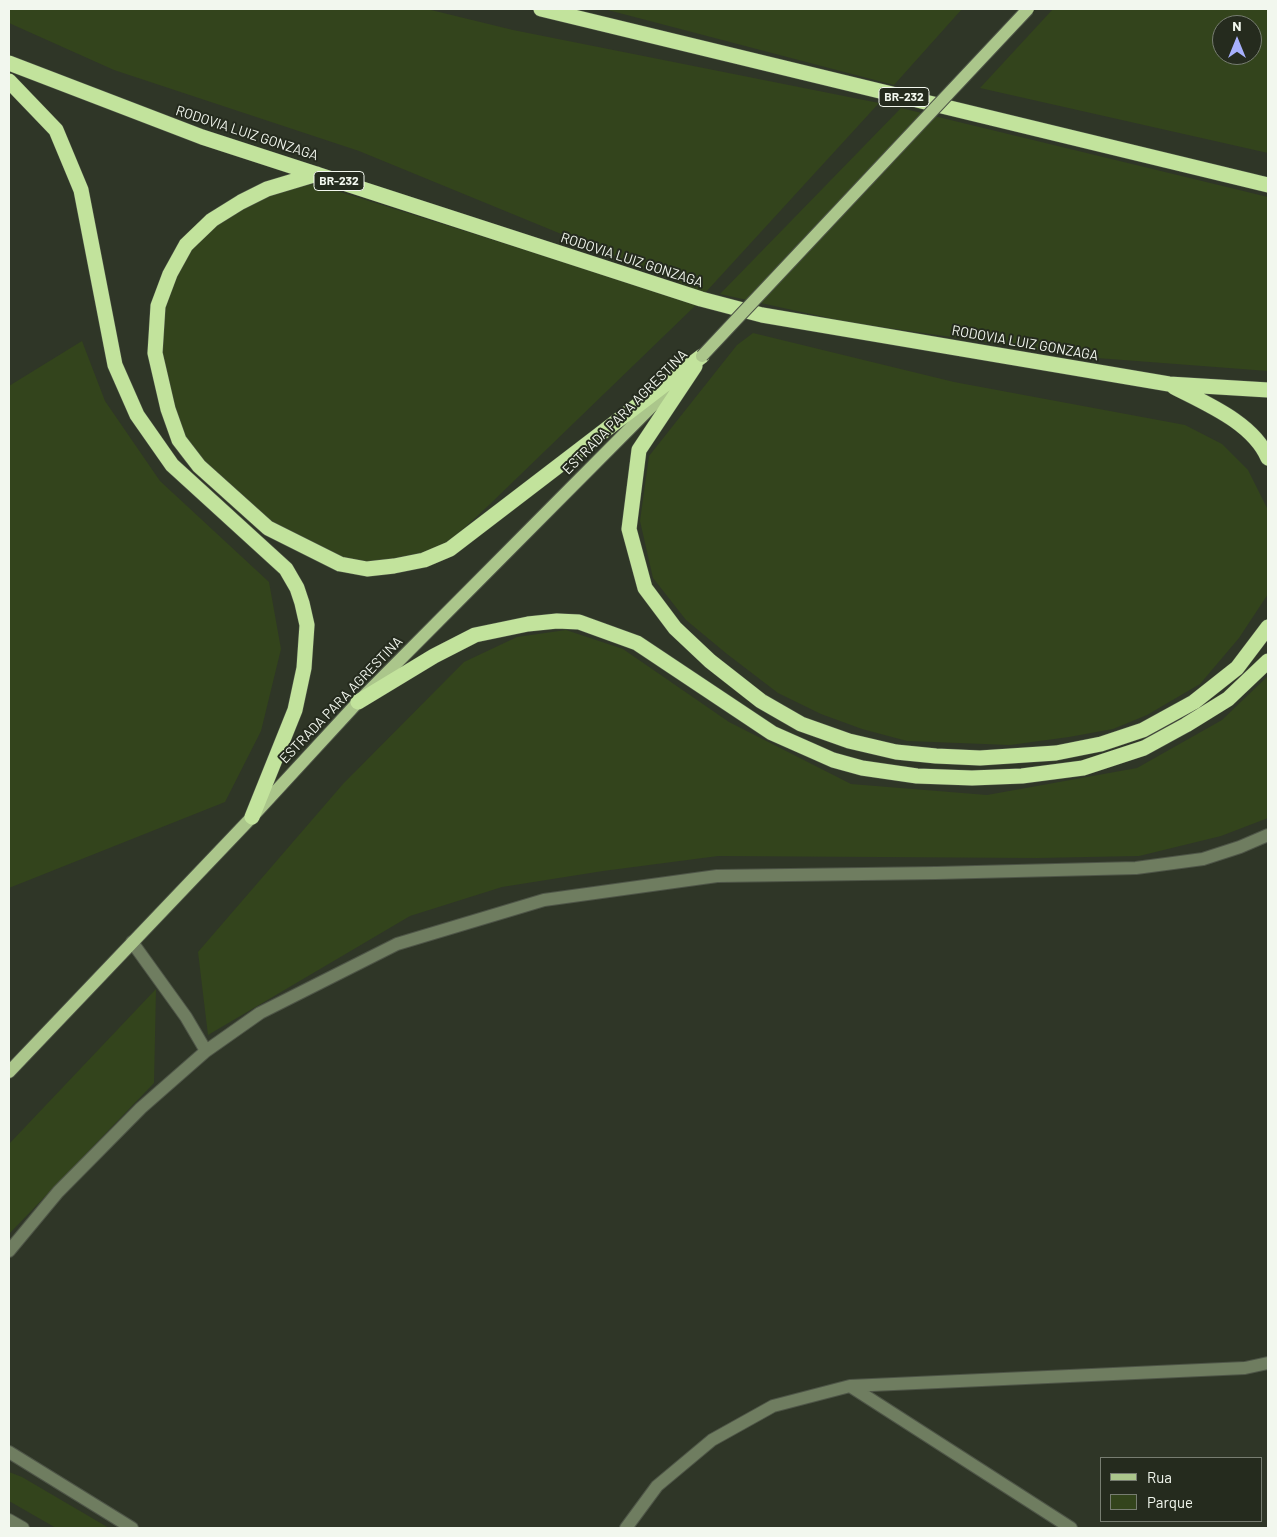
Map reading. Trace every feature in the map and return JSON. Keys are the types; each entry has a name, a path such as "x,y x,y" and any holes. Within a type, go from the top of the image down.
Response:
{"highway":[{"name":"BR-232","path":"541,9 1268,185"},
{"name":"RODOVIA LUIZ GONZAGA","path":"9,63 202,137 673,291 762,315 1169,384 1268,390"},
{"path":"9,81 56,130 81,190 115,364 137,415 172,465 286,569 297,588 302,603 307,634 304,668 295,710 252,817"},
{"path":"317,174 267,189 250,198 212,220 186,245 170,274 158,306 155,354 168,409 179,440 199,466 268,528 340,564 367,569 394,566 424,560 450,549 702,356"},
{"path":"702,356 639,450 629,529 645,588 675,628 710,662 761,701 801,724 849,741 896,752 936,756 980,758 1056,753 1101,744 1143,730 1194,702 1237,668 1268,626"},
{"path":"1169,384 1241,424 1264,448 1268,458"},
{"path":"358,702 434,656 475,635 528,624 557,621 579,622 637,643 772,733 832,760 862,768 917,776 982,778 1022,776 1083,768 1144,748 1228,699 1268,661"}],"main road":[{"name":"ESTRADA PARA AGRESTINA","path":"9,1072 252,817 358,702 702,356 1028,9"}],"street":[{"path":"9,1251 58,1192 141,1108 206,1051 260,1013 397,944 544,900 717,876 1136,868 1203,859 1240,847 1268,835"},
{"path":"132,942 186,1018 206,1051"},
{"path":"626,1528 657,1486 712,1440 773,1406 850,1386 1245,1368 1268,1363"},
{"path":"850,1386 1072,1528"},
{"path":"9,1452 132,1528"},
{"path":"9,1520 23,1528"}],"green space":[{"path":"9,9 427,9 513,30 879,103 705,293 359,151 114,70 9,23"},
{"path":"604,9 962,9 894,85"},
{"path":"1053,9 1268,9 1268,153 980,88"},
{"path":"901,108 1268,197 1268,371 1097,358 847,322 720,294"},
{"path":"315,184 697,304 448,543 421,553 369,563 342,558 272,522 202,464 182,437 159,353 162,305 189,249 216,225 269,192"},
{"path":"753,333 954,382 1185,425 1222,444 1248,470 1268,510 1268,594 1239,638 1200,684 1147,715 1113,729 1010,745 907,741 862,729 821,714 778,693 686,620 653,578 640,521 649,456 737,345"},
{"path":"82,341 105,401 160,481 269,582 281,649 261,731 225,802 9,888 9,386"},
{"path":"566,630 623,649 729,722 851,784 987,795 1137,768 1222,720 1268,676 1268,818 1221,836 1139,856 1037,858 718,856 502,887 410,916 208,1035 198,952 343,784 464,662 517,637"},
{"path":"156,989 154,1083 9,1234 9,1144"},
{"path":"9,1472 22,1477 109,1528 56,1528 9,1501"}]}
